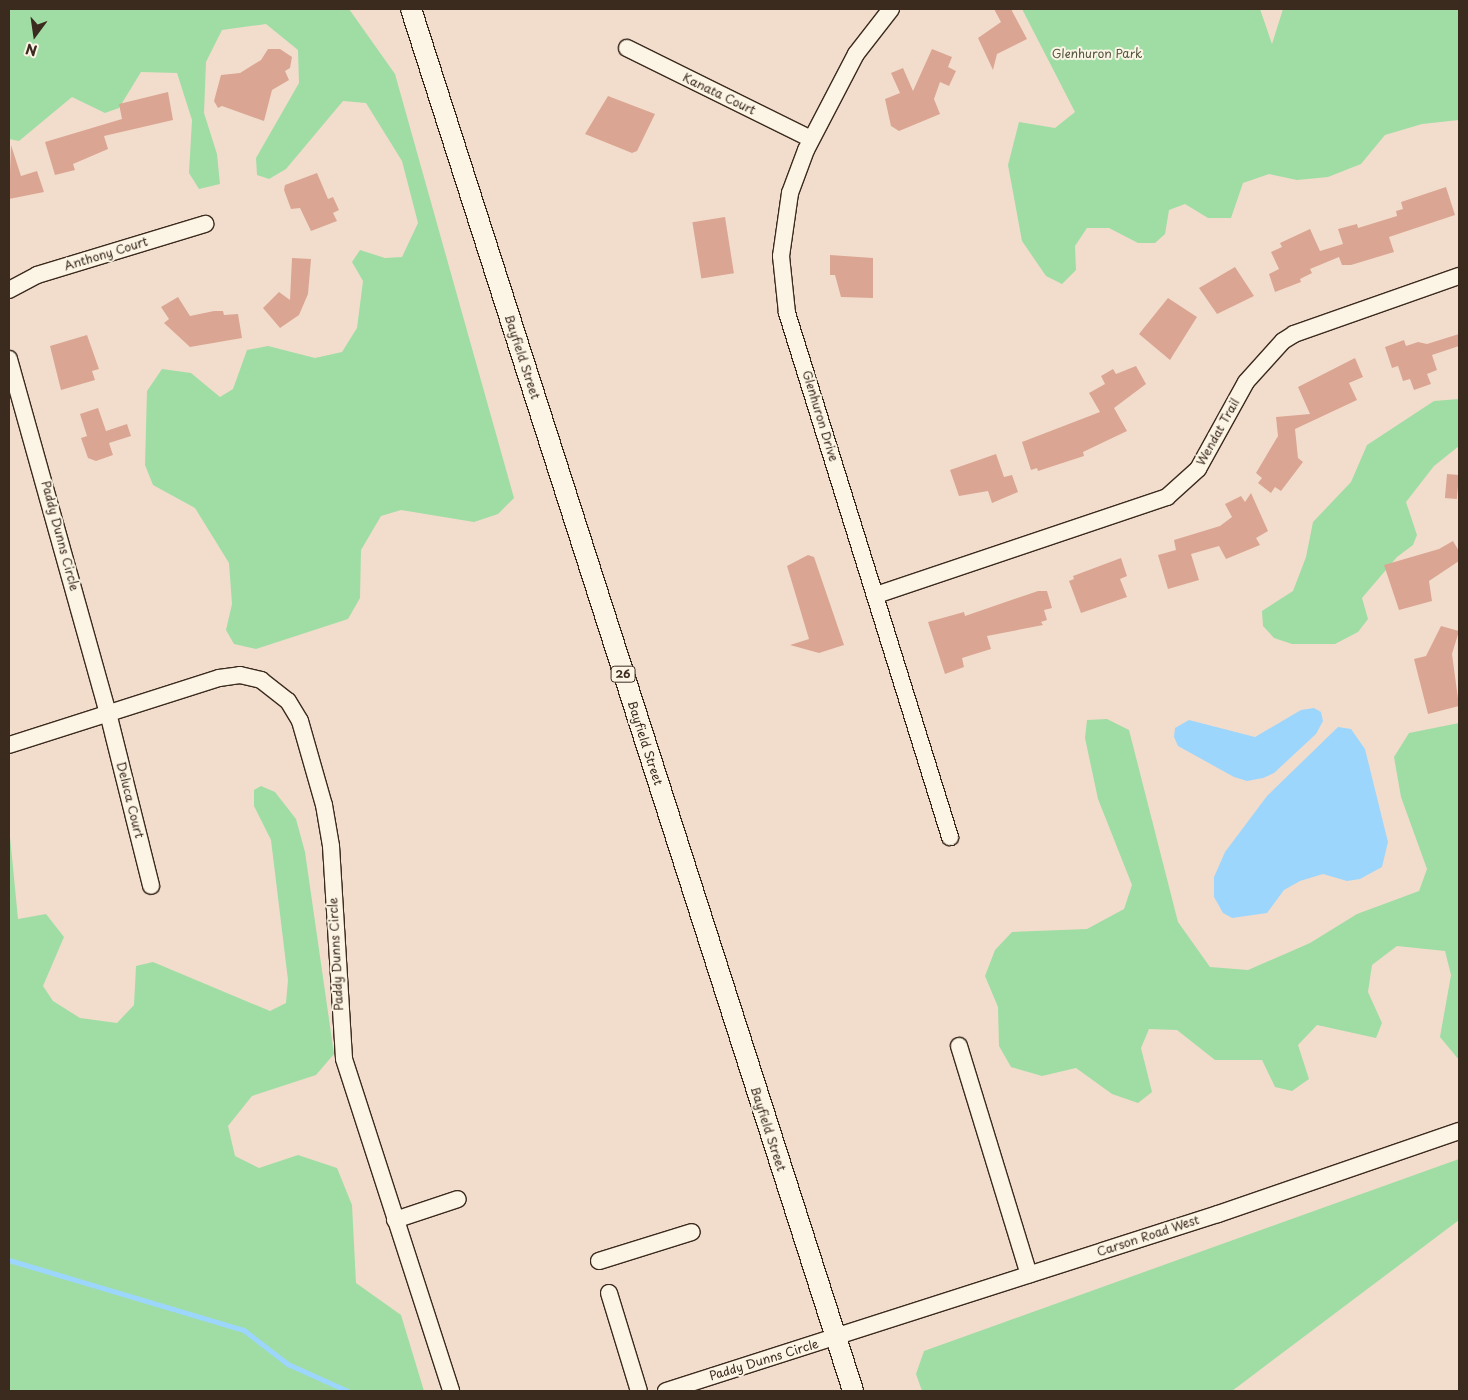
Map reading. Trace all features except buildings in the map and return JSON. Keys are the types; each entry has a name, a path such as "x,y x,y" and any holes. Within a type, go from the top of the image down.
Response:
{"main road":[{"name":"Bayfield Street","path":"411,9 852,1391"}],"street":[{"name":"Glenhuron Drive","path":"891,9 856,54 811,139 785,216 781,256 784,292 950,837"},
{"name":"Kanata Court","path":"627,48 811,139"},
{"name":"Anthony Court","path":"9,290 37,275 205,224"},
{"name":"Wendat Trail","path":"876,594 1167,497 1198,469 1246,382 1283,341 1294,334 1459,276"},
{"name":"Paddy Dunns Circle","path":"9,359 108,713"},
{"name":"Paddy Dunns Circle","path":"9,745 219,678 240,675 271,685 295,710 324,805 331,846 344,1058 451,1391"},
{"name":"Deluca Court","path":"108,713 151,886"},
{"path":"960,1046 1029,1274"},
{"name":"Carson Road West","path":"835,1339 1459,1131"},
{"path":"395,1220 458,1199"},
{"path":"599,1261 692,1232"},
{"path":"609,1293 639,1391"},
{"name":"Paddy Dunns Circle","path":"666,1391 835,1339"}],"green space":[{"path":"9,9 349,9 395,74 514,498 498,514 474,522 401,510 381,516 361,550 360,598 348,619 256,649 234,644 226,630 232,604 229,563 195,508 153,485 145,465 147,391 162,369 191,373 220,397 233,389 247,350 268,346 315,358 342,352 357,328 363,281 352,262 360,250 385,258 402,257 418,223 402,161 366,103 343,101 286,169 269,179 257,175 256,158 299,83 298,50 266,24 222,30 206,62 204,113 217,154 220,184 199,189 189,173 192,120 177,73 141,72 119,108 105,113 72,97 19,141 9,139"},
{"name":"Glenhuron Park","path":"1022,9 1260,9 1272,44 1283,9 1459,9 1459,120 1422,124 1385,135 1361,164 1328,177 1297,180 1269,174 1243,183 1231,218 1208,218 1185,204 1169,210 1165,234 1155,243 1138,243 1109,228 1087,228 1075,246 1076,270 1062,284 1046,276 1022,241 1008,165 1019,122 1055,128 1075,112"},
{"path":"1459,399 1459,446 1434,466 1406,502 1417,535 1413,545 1397,557 1362,598 1368,619 1358,632 1335,644 1292,644 1274,638 1263,626 1262,611 1293,591 1306,557 1313,522 1351,482 1367,445 1434,401"},
{"path":"1107,719 1129,730 1178,922 1210,967 1248,970 1310,943 1357,914 1419,891 1427,869 1401,797 1394,757 1409,733 1459,723 1459,1060 1440,1037 1451,975 1445,951 1397,946 1372,965 1368,992 1382,1023 1376,1038 1317,1025 1298,1045 1309,1079 1292,1091 1275,1087 1262,1060 1215,1060 1177,1030 1149,1029 1141,1048 1152,1092 1138,1103 1112,1094 1076,1068 1042,1076 1011,1067 999,1046 998,1007 985,976 995,950 1012,932 1087,929 1124,909 1132,885 1098,799 1085,738 1087,720"},
{"path":"261,786 275,792 296,819 305,852 334,1054 316,1075 252,1096 228,1126 235,1156 259,1168 298,1155 337,1168 352,1205 356,1283 401,1315 424,1391 9,1391 9,826 18,919 46,914 64,937 43,986 53,1001 80,1018 117,1023 134,1005 136,966 153,962 270,1011 286,1003 288,980 271,840 254,806 254,790"},
{"path":"1459,1159 1459,1220 1232,1391 922,1391 916,1374 924,1351"}],"water":[{"path":"1314,708 1321,712 1323,721 1316,734 1274,773 1263,778 1247,781 1234,777 1178,746 1174,737 1175,728 1189,720 1255,737 1301,710"},
{"path":"1338,727 1351,729 1365,749 1388,842 1382,867 1360,879 1347,881 1323,874 1300,881 1284,890 1267,913 1232,918 1223,913 1214,897 1214,877 1225,852 1267,796"}],"waterway":[{"path":"9,1260 244,1330 288,1364 348,1391"}]}
